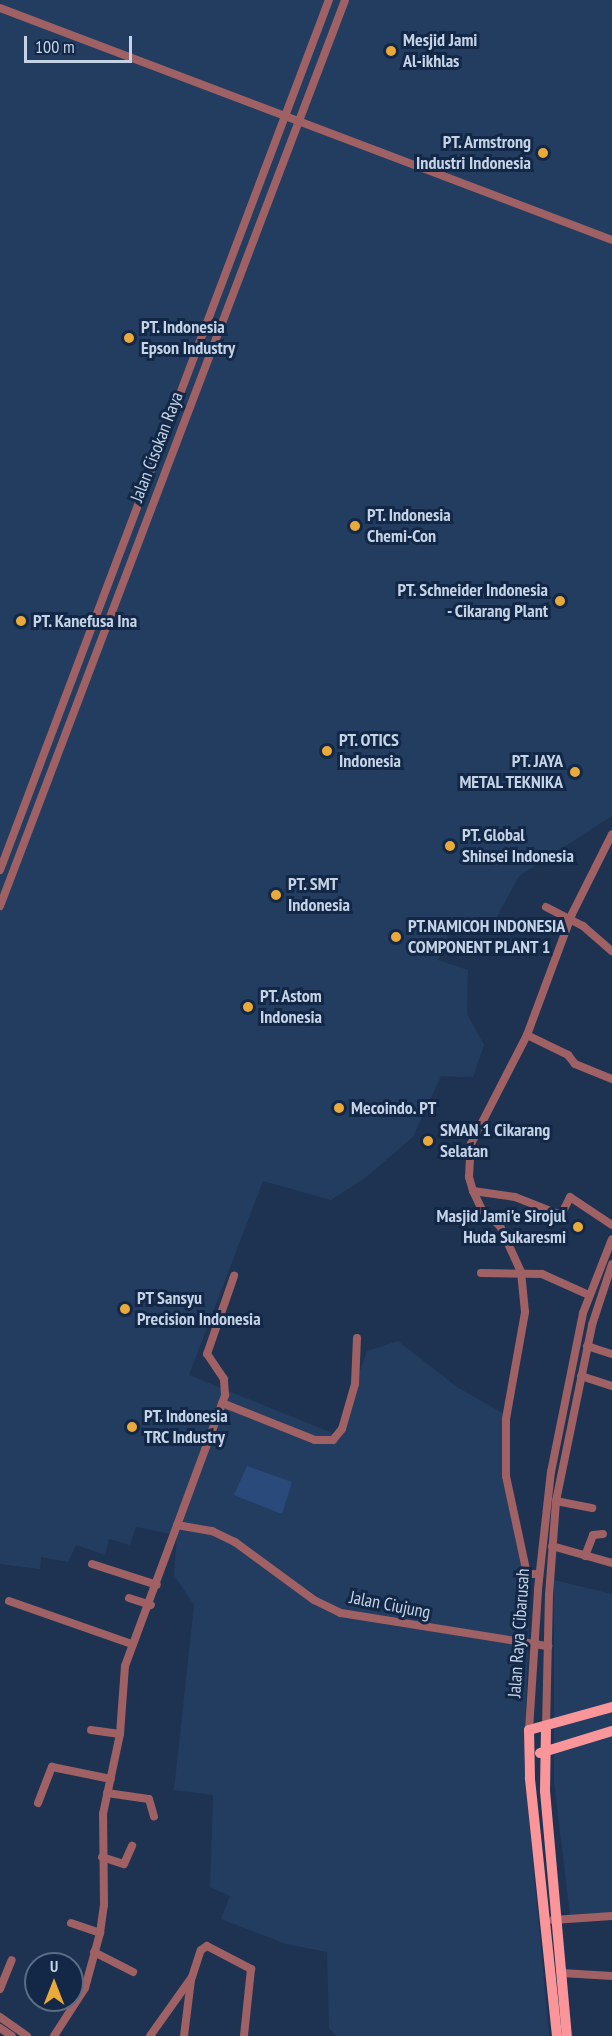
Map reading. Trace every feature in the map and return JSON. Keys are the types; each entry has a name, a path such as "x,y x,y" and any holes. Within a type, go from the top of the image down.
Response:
{"main road":[{"path":"530,1730 612,1707"},
{"name":"Jalan Raya Cibarusah","path":"546,1727 544,1752 557,2036"},
{"name":"Jalan Raya Cibarusah","path":"530,1730 529,1755 552,1920 562,1973 567,2036"},
{"path":"529,1755 612,1731"}],"street":[{"name":"Jalan Cisokan Raya","path":"0,870 329,0"},
{"name":"Jalan Cisokan Raya","path":"0,906 345,0"},
{"path":"0,8 285,118 612,240"},
{"path":"539,1574 527,1574 506,1476 506,1419 525,1312 521,1272 500,1226 482,1210 473,1191 469,1177 471,1144 527,1035 571,918 612,834"},
{"path":"546,907 571,918 612,951"},
{"path":"527,1035 568,1055 575,1064 612,1079"},
{"path":"473,1191 514,1197 561,1215 570,1197 612,1225"},
{"name":"Jalan Raya Cibarusah","path":"530,1730 539,1574 551,1472 589,1295 611,1241"},
{"name":"Jalan Raya Cibarusah","path":"546,1727 552,1546 556,1501 587,1346 612,1264"},
{"path":"481,1273 521,1272 548,1276 589,1295"},
{"path":"84,1976 100,1933 104,1905 102,1857 108,1793 120,1734 125,1666 132,1644 151,1605 177,1525 222,1403 224,1379 207,1354 234,1276"},
{"path":"593,1285 603,1288"},
{"path":"222,1403 315,1440 333,1440 342,1429 355,1384 357,1338"},
{"path":"587,1346 612,1354"},
{"path":"581,1376 612,1386"},
{"path":"556,1501 592,1508"},
{"name":"Jalan Ciujung","path":"177,1525 212,1531 235,1542 307,1595 340,1613 548,1646"},
{"path":"585,1556 592,1537 603,1534"},
{"path":"552,1546 612,1563"},
{"path":"92,1564 157,1585"},
{"path":"129,1598 151,1605"},
{"path":"9,1601 132,1644"},
{"path":"91,1730 120,1734"},
{"path":"38,1803 52,1767 111,1779"},
{"path":"108,1793 149,1798 154,1816"},
{"path":"102,1857 124,1864 132,1846"},
{"path":"552,1920 612,1917"},
{"path":"71,1923 100,1933"},
{"path":"184,2036 192,1977 201,1950 207,1946 250,1968 244,2036"},
{"path":"94,1952 133,1972"},
{"path":"0,1989 12,1960"},
{"path":"562,1973 612,1976"},
{"path":"150,2036 192,1977"},
{"path":"54,2036 67,2012"},
{"path":"0,2017 27,2036"},
{"path":"0,2028 12,2036"}],"shaded area":[{"path":"0,0 612,0 612,816 519,876 493,924 448,934 438,960 468,970 467,1014 484,1045 473,1077 441,1076 413,1137 365,1178 331,1200 263,1181 189,1375 337,1435 367,1351 398,1341 457,1387 506,1415 506,1476 530,1587 524,1763 549,2036 336,2036 329,2028 327,1952 286,1944 221,1919 230,1896 210,1887 213,1795 174,1790 194,1605 174,1575 177,1535 136,1527 130,1545 109,1539 105,1555 76,1545 68,1562 41,1557 40,1569 0,1564"},
{"path":"247,1466 292,1482 282,1514 234,1495"},
{"path":"554,1580 612,1594 612,1918 571,1923 554,1782"}],"place":[{"name":"Mesjid Jami Al-ikhlas","path":"391,51"},
{"name":"PT. Armstrong Industri Indonesia","path":"543,153"},
{"name":"PT. Indonesia Epson Industry","path":"129,338"},
{"name":"PT. Indonesia Chemi-Con","path":"355,526"},
{"name":"PT. Schneider Indonesia - Cikarang Plant","path":"560,601"},
{"name":"PT. Kanefusa Ina","path":"21,621"},
{"name":"PT. OTICS Indonesia","path":"327,751"},
{"name":"PT. JAYA METAL TEKNIKA","path":"575,772"},
{"name":"PT. Global Shinsei Indonesia","path":"450,846"},
{"name":"PT. SMT Indonesia","path":"276,895"},
{"name":"PT.NAMICOH INDONESIA COMPONENT PLANT 1","path":"396,937"},
{"name":"PT. Astom Indonesia","path":"248,1007"},
{"name":"Mecoindo. PT","path":"339,1108"},
{"name":"SMAN 1 Cikarang Selatan","path":"428,1141"},
{"name":"Masjid Jami'e Sirojul Huda Sukaresmi","path":"578,1227"},
{"name":"PT Sansyu Precision Indonesia","path":"125,1309"},
{"name":"PT. Indonesia TRC Industry","path":"132,1427"}]}
